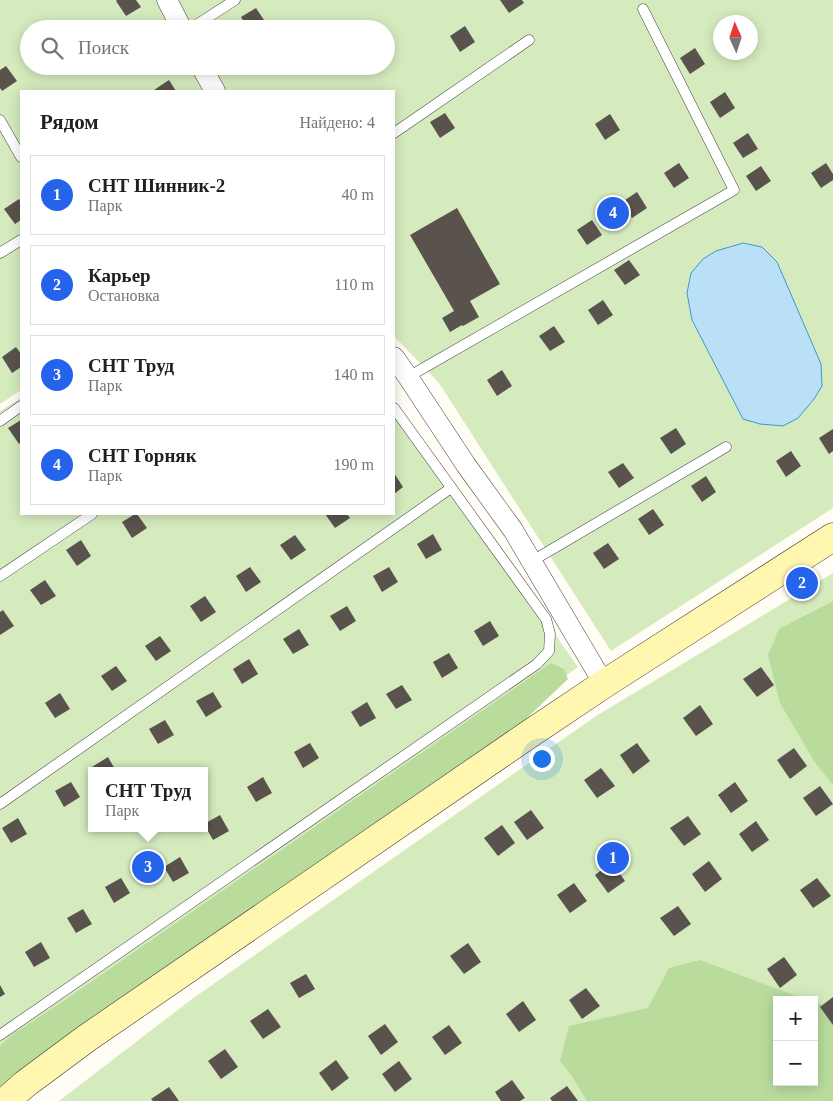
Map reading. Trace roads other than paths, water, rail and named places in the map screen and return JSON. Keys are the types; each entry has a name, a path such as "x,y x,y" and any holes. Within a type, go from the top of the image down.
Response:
{"street":[{"path":"167,0 177,20"},
{"path":"207,75 214,90"},
{"path":"395,358 466,465 513,530 604,684"},
{"path":"6,1101 25,1084 87,1038 528,735 833,537"}],"lane":[{"path":"204,20 235,0"},
{"path":"408,377 734,190 643,9"},
{"path":"395,132 529,40"},
{"path":"0,120 20,155"},
{"path":"0,253 20,241"},
{"path":"0,421 20,407"},
{"path":"0,1035 538,664 549,651 550,634 546,619 395,409"},
{"path":"532,561 726,447"},
{"path":"0,804 451,488"},
{"path":"0,576 91,515"}],"water":[{"path":"743,243 762,247 777,262 821,364 822,386 798,418 783,426 760,424 743,419 692,320 687,293 691,273 703,259 716,251"}],"place":[{"name":"СНТ Горняк","path":"613,213"},
{"name":"Карьер","path":"802,583"},
{"name":"СНТ Шинник-2","path":"613,858"},
{"name":"СНТ Труд","path":"148,867"}]}
